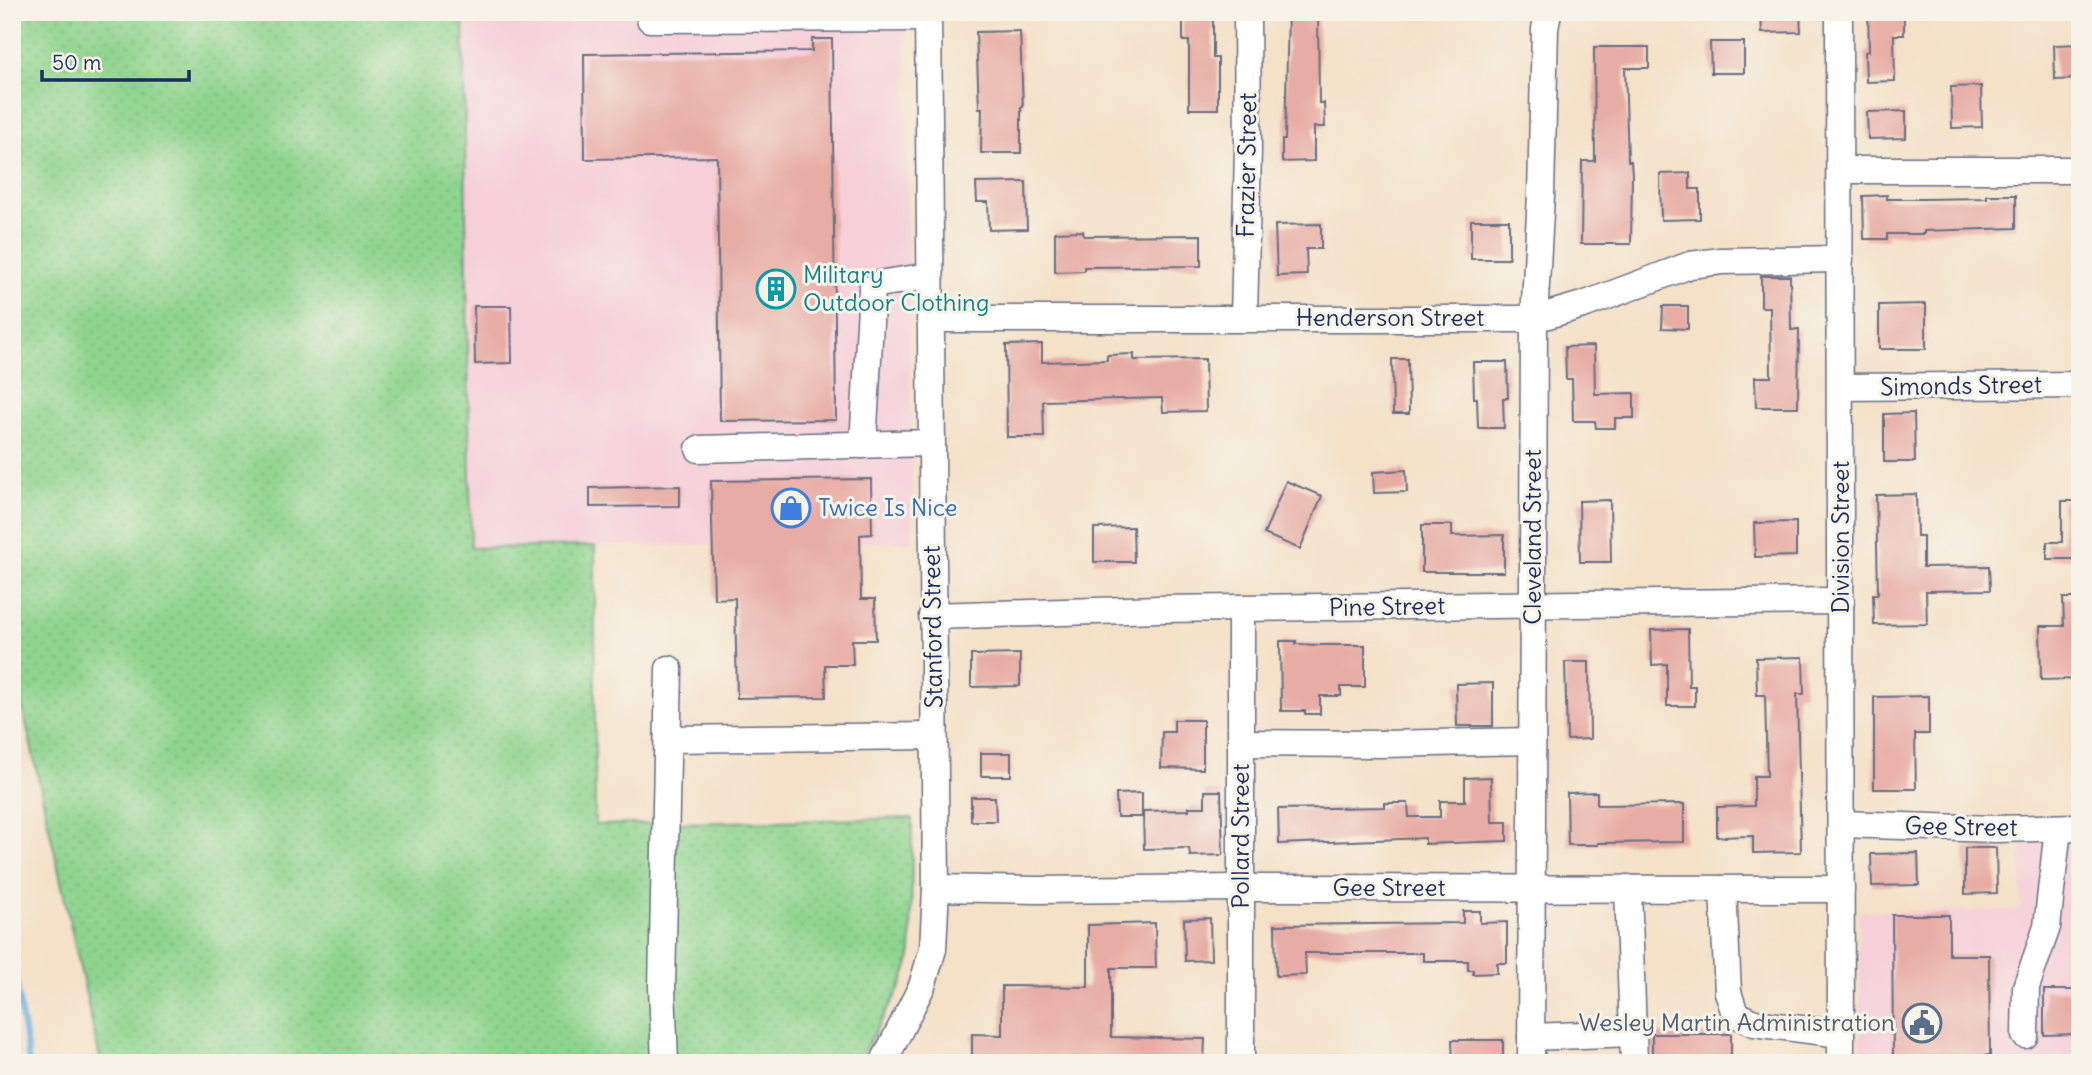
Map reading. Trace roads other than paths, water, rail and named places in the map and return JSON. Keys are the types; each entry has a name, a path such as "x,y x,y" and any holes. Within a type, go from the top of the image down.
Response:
{"street":[{"name":"Frazier Street","path":"1244,318 1248,149 1247,12"},
{"name":"Cleveland Street","path":"1531,1050 1534,319 1545,29 1548,12"},
{"name":"Division Street","path":"1839,12 1841,1063"},
{"path":"650,19 928,15"},
{"name":"Stanford Street","path":"883,1063 922,986 933,949 936,888 928,15"},
{"path":"1840,170 2080,170"},
{"name":"Henderson Street","path":"930,319 1534,319 1586,304 1689,265 1721,261 1840,259"},
{"path":"863,445 872,289 878,284 930,276"},
{"name":"Simonds Street","path":"1841,387 2080,385"},
{"path":"699,449 931,443"},
{"name":"Pine Street","path":"932,616 1842,601"},
{"name":"Pollard Street","path":"1241,609 1241,1063"},
{"path":"665,1063 662,987 669,669"},
{"path":"667,739 934,736"},
{"path":"1241,743 1532,741"},
{"name":"Gee Street","path":"1842,824 1994,829 2069,827"},
{"path":"2025,1035 2026,987 2047,927 2069,827"},
{"name":"Gee Street","path":"936,888 1841,889"},
{"path":"1628,888 1634,1063"},
{"path":"1723,888 1728,992 1735,1014 1754,1023 1841,1034"},
{"path":"1531,1050 1633,1033"}],"waterway":[{"path":"12,955 29,1063"}],"place":[{"name":"Military Outdoor Clothing","path":"776,289"},
{"name":"Twice Is Nice","path":"791,508"},
{"name":"Wesley Martin Administration","path":"1922,1023"}]}
